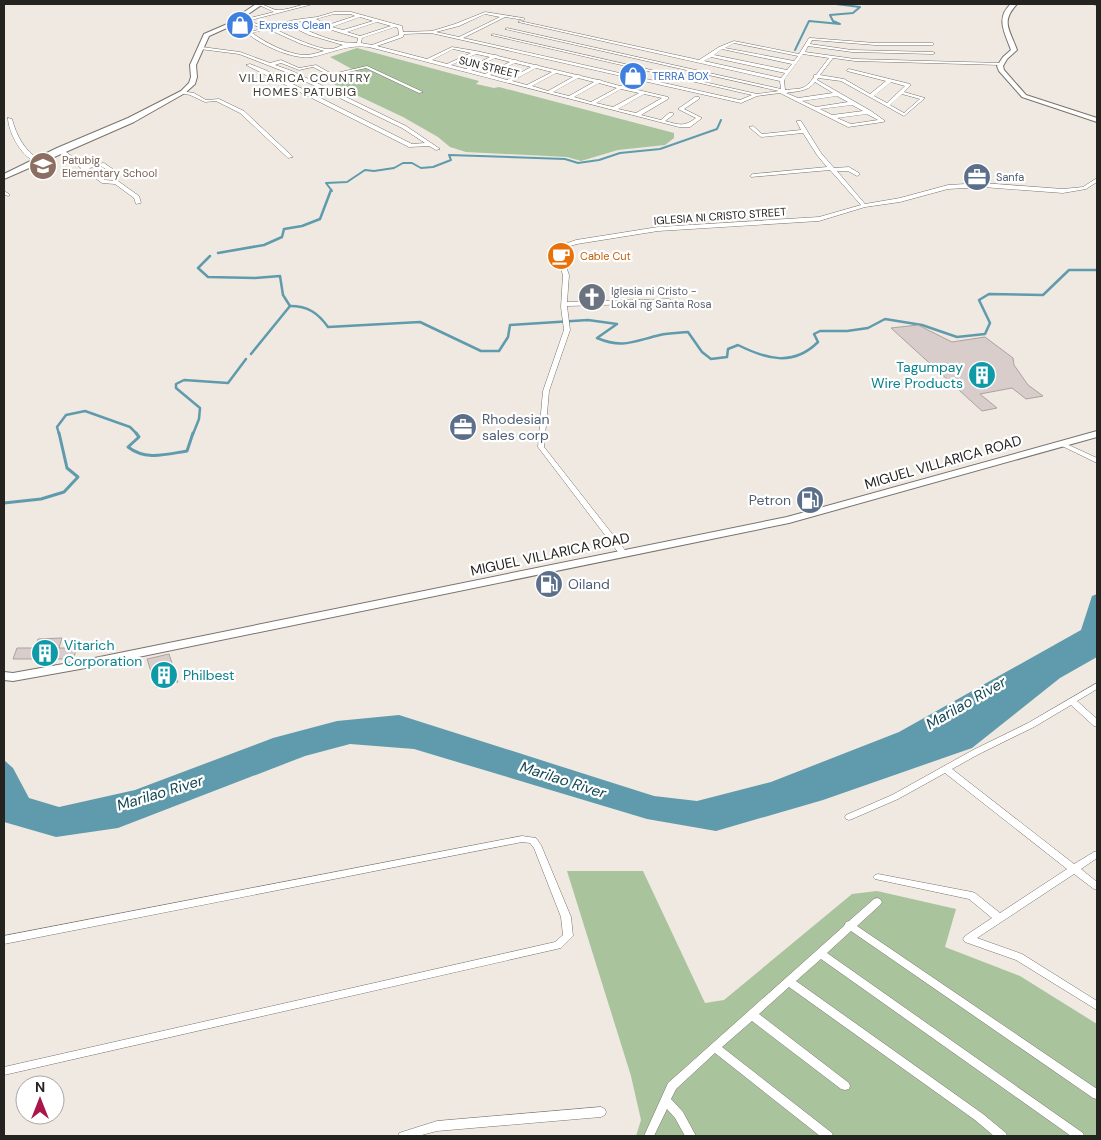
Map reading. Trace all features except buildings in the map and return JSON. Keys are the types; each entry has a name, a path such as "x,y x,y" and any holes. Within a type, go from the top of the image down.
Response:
{"main road":[{"path":"4,177 60,150 131,120 184,92 192,84 194,78 193,65 206,35 233,22 259,4"},
{"name":"MIGUEL VILLARICA ROAD","path":"4,676 13,677 80,665 789,520 1097,434"}],"street":[{"path":"259,4 277,12"},
{"path":"233,22 246,21 310,4"},
{"path":"1014,4 1005,12 1003,21 1014,50 1001,64 1001,70 1024,96 1097,120"},
{"path":"268,28 334,13 358,16 400,27 402,33"},
{"path":"372,46 401,36 402,33 431,32 457,25 485,13 523,19 481,42"},
{"path":"327,27 358,16"},
{"path":"460,38 504,16"},
{"path":"311,19 327,27 360,37 394,26"},
{"path":"246,21 328,51"},
{"path":"342,32 376,21"},
{"path":"520,22 782,80"},
{"path":"287,23 311,34 347,45"},
{"name":"SUN STREET","path":"268,28 249,34 274,47 301,56 311,56 347,45 360,44 372,46 679,126 688,126 700,118 680,109 697,98"},
{"path":"507,29 782,91 850,126 883,121 815,78"},
{"path":"431,32 741,102 758,95 805,89 832,57"},
{"path":"493,35 758,95"},
{"path":"360,37 360,44"},
{"path":"552,59 591,38"},
{"path":"782,91 782,80 811,39 875,44 932,43 933,53 937,62"},
{"path":"700,62 734,42 792,54 855,60 1001,64"},
{"path":"807,45 860,51 933,53"},
{"path":"202,48 240,53 272,64 404,127 438,149"},
{"path":"427,61 452,48 496,56 666,98 637,115"},
{"path":"721,48 795,63"},
{"path":"446,66 476,52"},
{"path":"773,78 792,54"},
{"path":"592,103 671,55"},
{"path":"710,55 788,72"},
{"path":"466,71 496,56"},
{"path":"842,80 855,60"},
{"path":"485,76 516,61"},
{"path":"272,64 283,62 299,69 314,66 332,75 367,67 421,92"},
{"path":"248,65 335,106 411,146 430,144"},
{"path":"507,82 538,66"},
{"path":"263,71 278,67"},
{"path":"849,70 908,85 903,93 887,106"},
{"path":"527,87 557,71"},
{"path":"728,89 751,74"},
{"path":"549,92 579,76"},
{"path":"857,88 870,76"},
{"path":"815,78 842,80 906,117 923,98 903,93"},
{"path":"571,98 600,81"},
{"path":"871,96 889,81"},
{"path":"184,92 205,101 217,100 242,112 290,157"},
{"path":"614,109 644,92"},
{"path":"797,100 838,94"},
{"path":"335,106 352,102"},
{"path":"814,109 853,102"},
{"path":"832,117 870,112"},
{"path":"661,122 672,114"},
{"path":"10,119 13,134 19,144 26,153 37,161"},
{"path":"799,122 819,154 864,206"},
{"path":"751,128 761,136 804,132"},
{"path":"60,150 104,183 116,182 137,197 138,203"},
{"path":"83,168 102,164 115,173"},
{"path":"753,176 832,169 849,169 857,174"},
{"name":"IGLESIA NI CRISTO STREET","path":"624,554 542,447 546,391 567,330 564,304 566,275 557,248 576,242 658,229 819,219 864,206 900,200 948,187 972,184 1063,192 1084,188 1097,180"},
{"path":"564,304 669,301"},
{"path":"1062,444 1097,461"},
{"path":"850,817 895,797 1097,686"},
{"path":"1072,701 1097,724"},
{"path":"946,769 1097,887"},
{"path":"4,940 522,838 534,840 538,847 566,917 568,936 558,945 4,1071"},
{"path":"1097,854 968,939 1018,957 1097,1006"},
{"path":"878,877 972,896 999,918"},
{"path":"649,1136 672,1086 878,902"},
{"path":"850,925 1097,1095"},
{"path":"820,953 1079,1136"},
{"path":"789,981 979,1117 1002,1136"},
{"path":"752,1015 846,1086"},
{"path":"716,1048 828,1136"},
{"path":"666,1101 679,1115 691,1136"},
{"path":"403,1136 437,1126 601,1112"}],"green space":[{"path":"357,48 479,81 476,84 494,88 499,87 674,133 674,138 665,145 618,150 581,161 567,157 466,152 450,147 438,137 403,117 331,83 361,74 330,57"},
{"path":"567,871 643,871 705,1003 724,1000 852,894 877,891 956,909 945,947 1020,976 1097,1024 1097,1136 636,1136 641,1120 631,1076"}],"water":[{"name":"Marilao River","path":"1097,594 1097,657 1060,678 972,748 823,800 716,831 647,819 414,749 350,744 305,756 118,828 56,837 4,822 4,760 13,768 29,798 59,807 135,790 273,738 337,721 399,715 654,796 697,801 771,782 899,732 1081,630 1092,596"}],"waterway":[{"path":"795,50 809,21 840,24 833,21 830,15 853,13 860,7 836,4"},
{"path":"332,191 326,183 347,182 365,170 374,171 394,168 403,163 412,163 421,168 433,167 451,160 449,155 565,159 578,163 599,160 620,153 660,149 717,129 721,120"},
{"path":"218,253 264,245 282,237 284,229 302,226 320,219 331,190"},
{"path":"210,256 198,268 208,277 255,278 280,276 283,295 290,306"},
{"path":"290,306 302,307 312,311 328,327 420,322 481,351 499,351 508,337 510,325 588,320 617,324 597,338 614,343 628,343 663,334 688,332 702,352 711,359 727,357 728,349 738,345 769,357 789,358 809,350 818,342 814,334 820,331 847,331 868,328 885,319 922,325 957,337 985,334 990,323 979,300 989,294 1043,295 1069,270 1097,270"},
{"path":"251,354 290,306"},
{"path":"193,434 199,419 200,408 176,388 176,384 184,380 228,383 246,359"},
{"path":"59,434 57,427 66,415 85,411 130,427 136,433"},
{"path":"4,503 41,499 64,492 78,477 67,468 59,433"},
{"path":"136,433 139,437 128,447 142,454 149,455 164,455 187,451 193,433"}],"place":[{"name":"Express Clean","path":"240,25"},
{"name":"TERRA BOX","path":"633,76"},
{"name":"Patubig Elementary School","path":"43,166"},
{"name":"Sanfa","path":"977,177"},
{"name":"Cable Cut","path":"561,256"},
{"name":"Iglesia ni Cristo - Lokal ng Santa Rosa","path":"592,297"},
{"name":"Tagumpay Wire Products","path":"982,375"},
{"name":"Rhodesian sales corp","path":"463,427"},
{"name":"Petron","path":"810,500"},
{"name":"Oiland","path":"549,584"},
{"name":"Vitarich Corporation","path":"45,653"},
{"name":"Philbest","path":"164,675"}],"district":[{"name":"VILLARICA COUNTRY HOMES PATUBIG","path":"305,85"}]}
